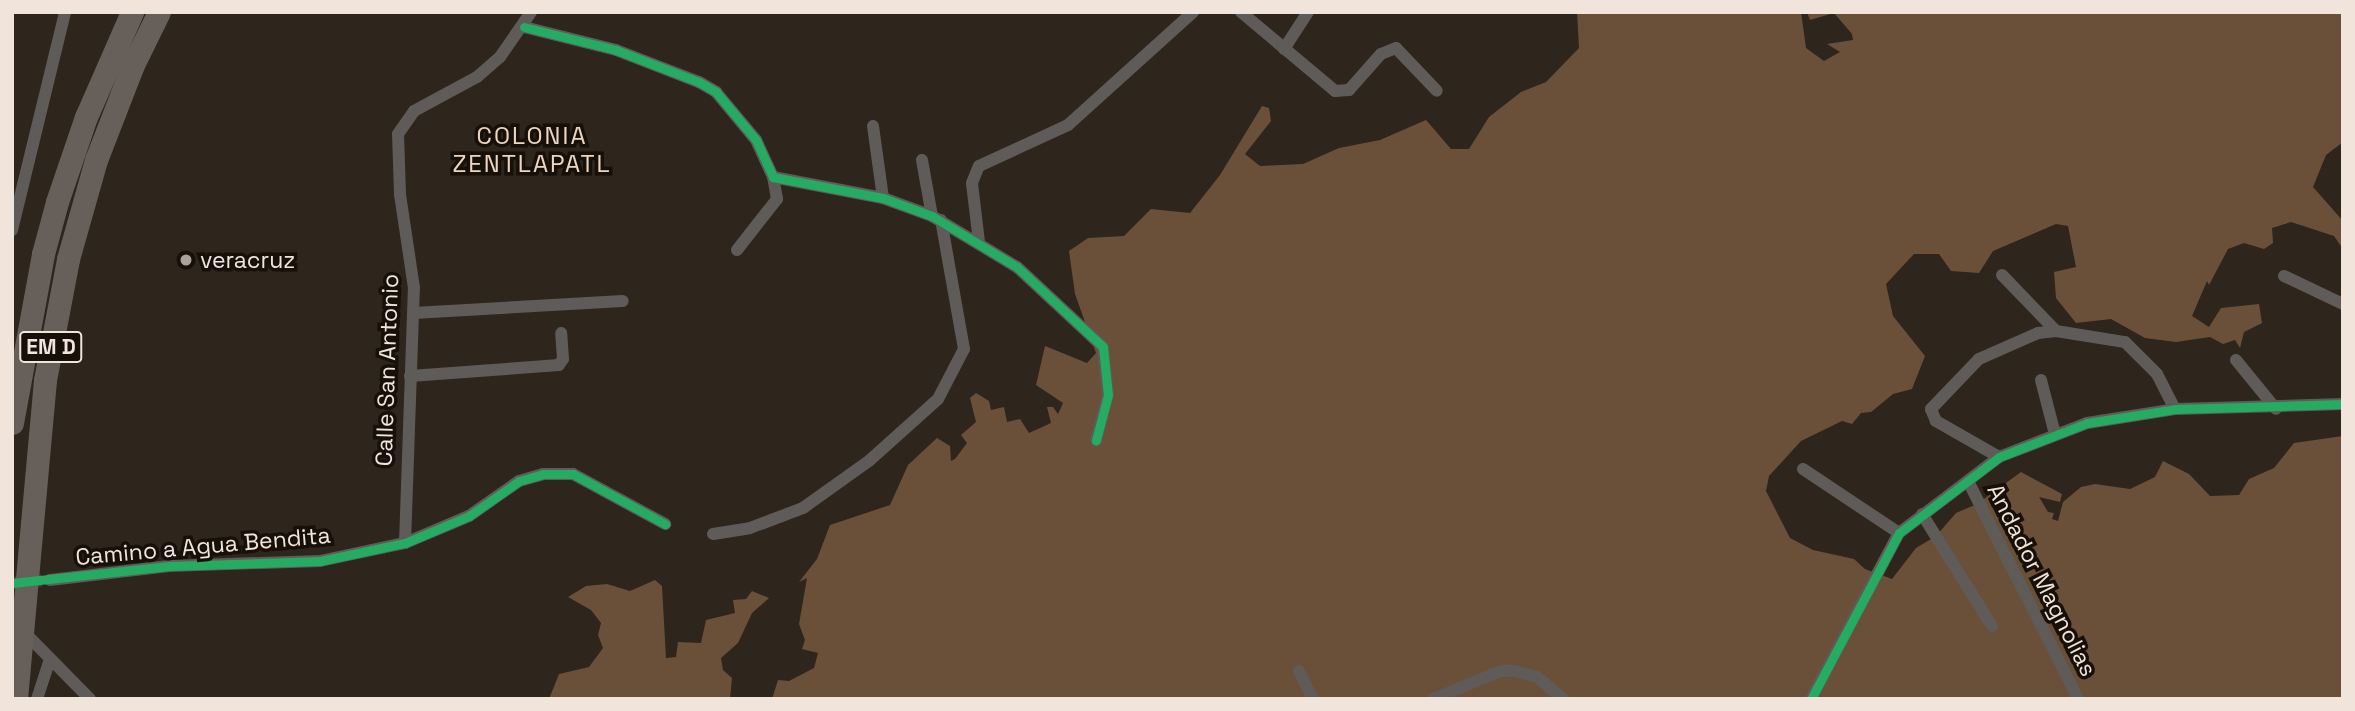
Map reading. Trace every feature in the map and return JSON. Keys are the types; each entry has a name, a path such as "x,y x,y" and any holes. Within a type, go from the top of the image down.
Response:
{"highway":[{"name":"EM D","path":"12,423 30,320 57,202 86,117 132,12"},
{"name":"EM D","path":"16,699 42,407 66,272 96,160 132,67 159,12"}],"street":[{"path":"12,230 65,12"},
{"name":"Calle San Antonio","path":"405,543 414,313 396,146 401,124 414,111 477,77 524,27 531,12"},
{"path":"979,242 972,183 979,166 1068,125 1193,12"},
{"path":"1241,12 1340,92 1349,90 1381,54 1395,48 1437,91"},
{"path":"1284,49 1308,12"},
{"path":"524,27 656,63 716,92 756,140 777,192 774,205 737,250"},
{"path":"873,126 883,198"},
{"path":"713,534 750,528 803,508 870,460 938,399 964,349 922,160"},
{"path":"773,177 883,198 937,218 1017,267 1103,347 1108,395 1096,440"},
{"path":"2002,275 2056,331"},
{"path":"2284,276 2343,304"},
{"path":"414,313 623,301"},
{"path":"1999,457 1936,421 1930,413 1932,405 1979,359 2025,338 2056,331 2116,338 2140,352 2175,409"},
{"path":"410,376 559,365 564,359 561,333"},
{"path":"2236,360 2276,409"},
{"path":"2041,380 2055,435"},
{"path":"1811,699 1899,533 1999,457 2087,423 2175,409 2276,409 2343,404"},
{"path":"1803,469 1899,533"},
{"name":"Camino a Agua Bendita","path":"50,580 169,566 320,561 405,543 469,516 519,481 543,474 573,474 665,524"},
{"name":"Andador Magnolias","path":"1968,481 2078,699"},
{"path":"1922,514 1992,626"},
{"path":"29,637 90,699"},
{"path":"37,699 51,659"},
{"path":"1298,671 1313,699"},
{"path":"1433,699 1501,671 1528,673 1563,699"}],"shaded area":[{"path":"1577,12 1801,12 1806,48 1824,61 1840,52 1827,44 1853,40 1852,34 1834,13 1810,20 1807,12 2343,12 2343,142 2326,155 2313,187 2343,221 2343,249 2334,236 2291,222 2272,228 2273,243 2264,249 2244,243 2228,249 2209,285 2207,281 2192,316 2209,327 2221,308 2259,304 2262,323 2244,332 2240,348 2235,340 2223,344 2210,337 2176,342 2145,338 2111,319 2076,323 2056,298 2054,272 2076,267 2068,226 2056,224 1993,251 1979,273 1951,271 1939,254 1914,254 1886,284 1893,316 1925,356 1912,389 1893,394 1871,412 1861,413 1852,424 1842,421 1801,441 1769,476 1766,491 1790,538 1813,550 1854,559 1865,569 1892,579 1916,548 1936,536 1956,513 1977,504 2021,472 2062,494 2060,502 2039,497 2048,512 2054,513 2052,519 2058,521 2063,502 2081,487 2095,484 2130,489 2155,477 2163,461 2189,474 2210,496 2239,495 2249,479 2274,468 2294,443 2343,436 2343,699 772,699 778,680 789,681 814,668 818,653 802,649 805,640 799,624 807,578 799,582 817,559 830,525 890,505 908,465 937,438 950,446 951,461 955,459 967,443 961,435 976,422 970,398 976,393 989,401 991,410 1004,407 1007,422 1020,419 1029,433 1051,423 1047,407 1053,407 1058,414 1063,403 1036,385 1045,346 1087,363 1096,353 1075,294 1069,251 1088,238 1124,236 1151,209 1190,213 1220,175 1262,106 1269,108 1271,121 1245,154 1260,166 1303,164 1339,148 1380,140 1426,120 1451,149 1469,149 1489,117 1521,92 1546,82 1579,48"},
{"path":"655,580 662,586 666,658 676,657 678,642 701,643 706,620 735,613 733,600 746,599 752,591 769,598 752,613 738,643 721,658 723,670 732,678 730,699 549,699 559,674 589,667 603,648 598,635 601,623 591,610 568,597 586,586 607,584 630,591"}],"tunnel":[{"path":"12,583 50,580"}],"cycle path":[{"path":"524,27 616,50 699,82 716,92 756,140 773,177 883,198 932,216 1017,267 1103,347 1108,395 1096,440"},
{"path":"1811,699 1899,533 1999,457 2087,423 2175,409 2343,404"},
{"path":"12,583 169,566 320,561 405,543 469,516 519,481 543,474 573,474 665,524"}],"place":[{"name":"veracruz","path":"186,260"}],"district":[{"name":"COLONIA ZENTLAPATL","path":"532,150"}]}
